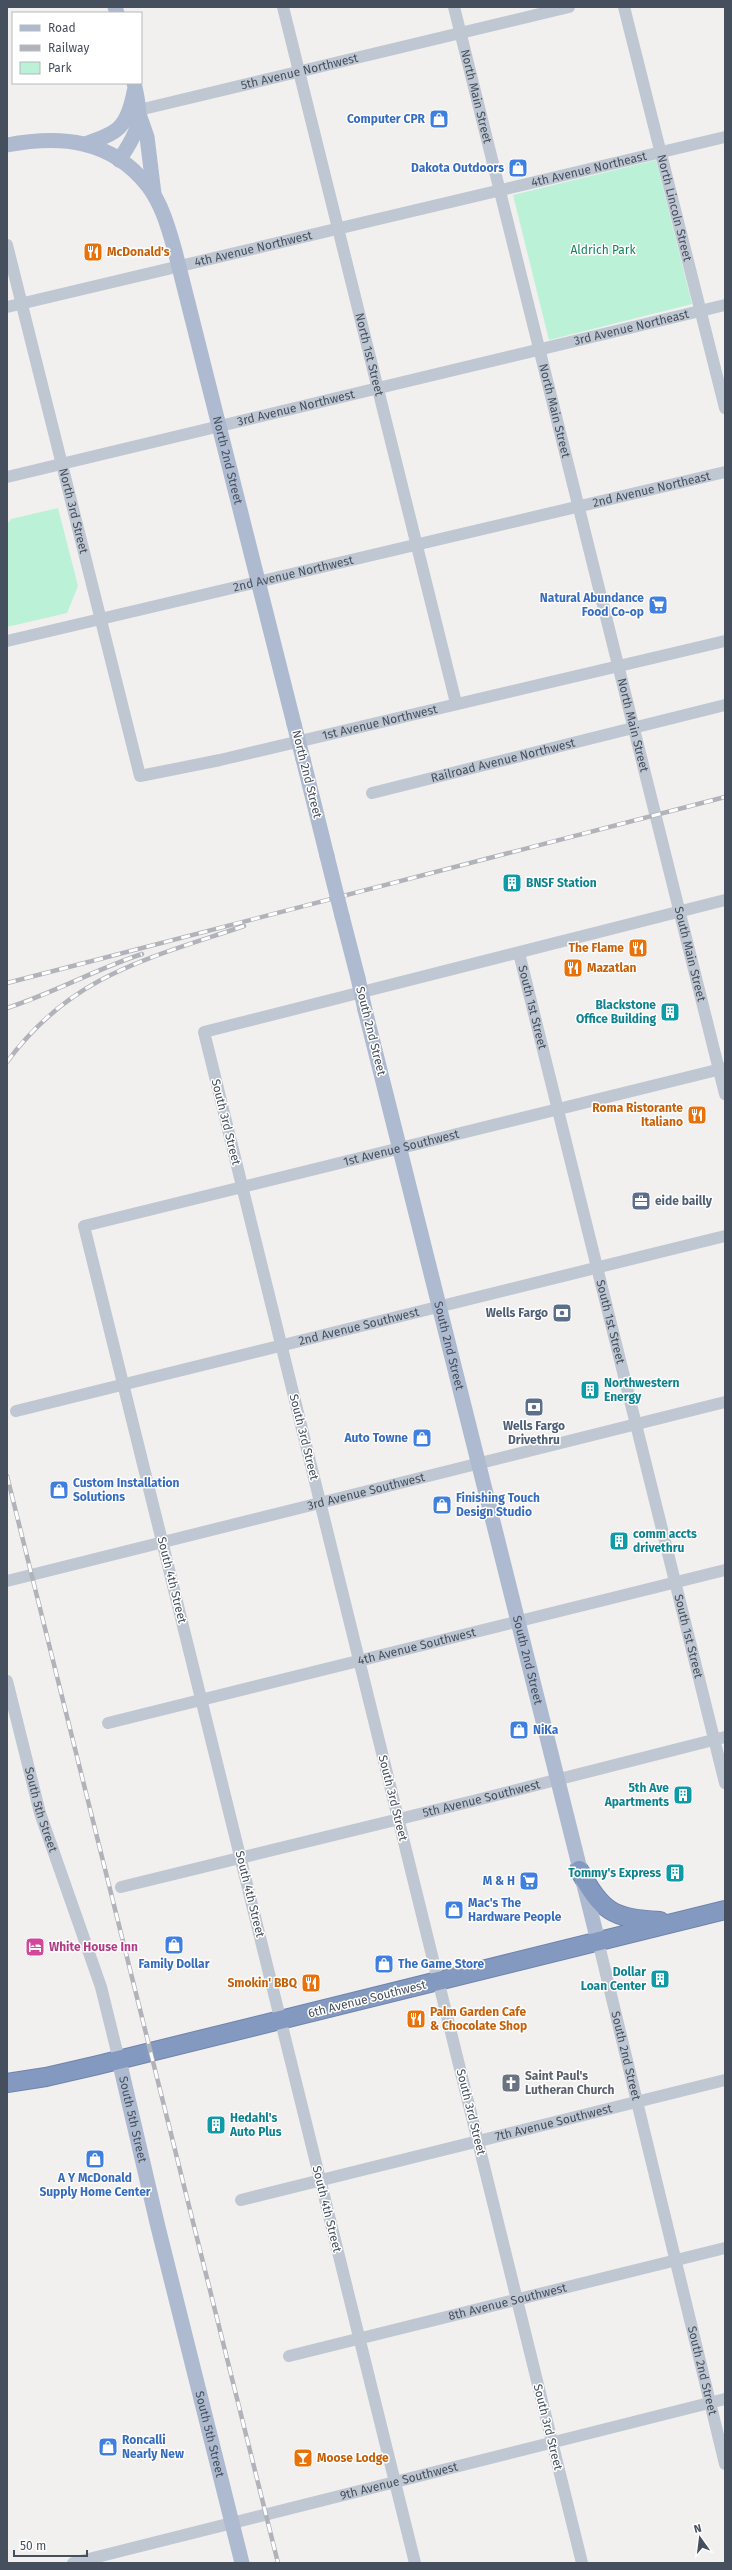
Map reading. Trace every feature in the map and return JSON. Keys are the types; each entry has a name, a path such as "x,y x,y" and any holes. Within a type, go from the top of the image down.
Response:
{"highway":[{"path":"579,1870 598,1900 612,1912 640,1920 677,1922"},
{"name":"6th Avenue Southwest","path":"7,2083 46,2077 281,2021 725,1910"}],"main road":[{"path":"134,85 147,137 154,197"},
{"path":"85,144 108,136 120,128 131,106 134,85"},
{"path":"7,145 45,139 85,144 119,160 137,132 140,113"},
{"name":"North 2nd Street","path":"119,160 141,179 154,197 168,228 220,425 327,856"},
{"name":"South 2nd Street","path":"327,856 438,1306 479,1463 579,1870 598,1941"},
{"name":"South 5th Street","path":"119,2060 148,2188 242,2563"}],"street":[{"name":"North 1st Street","path":"283,7 456,703"},
{"name":"North Main Street","path":"454,7 538,349 619,665 655,815"},
{"name":"5th Avenue Northwest","path":"140,113 172,103 570,7"},
{"name":"North Lincoln Street","path":"624,7 725,408"},
{"path":"147,137 151,115 159,108 172,103"},
{"name":"4th Avenue Northeast","path":"499,192 725,137"},
{"name":"4th Avenue Northwest","path":"7,307 499,192"},
{"name":"North 3rd Street","path":"7,245 140,776"},
{"name":"3rd Avenue Northeast","path":"538,349 725,305"},
{"name":"3rd Avenue Northwest","path":"7,477 538,349"},
{"name":"2nd Avenue Northeast","path":"579,507 725,472"},
{"name":"2nd Avenue Northwest","path":"7,640 579,507"},
{"name":"1st Avenue Northwest","path":"140,776 220,760 456,703 725,641"},
{"name":"Railroad Avenue Northwest","path":"372,793 725,705"},
{"name":"South Main Street","path":"655,815 722,1069 725,1094"},
{"path":"519,953 725,900"},
{"name":"South 3rd Street","path":"519,953 204,1032 582,2563"},
{"name":"South 1st Street","path":"519,953 675,1582 720,1738 725,1783"},
{"name":"1st Avenue Southwest","path":"84,1226 722,1069"},
{"name":"South 4th Street","path":"84,1226 415,2563"},
{"name":"2nd Avenue Southwest","path":"16,1411 725,1236"},
{"name":"3rd Avenue Southwest","path":"7,1581 725,1402"},
{"name":"4th Avenue Southwest","path":"108,1723 518,1623 725,1570"},
{"name":"South 5th Street","path":"7,1680 40,1813 93,1964 119,2060"},
{"name":"5th Avenue Southwest","path":"121,1886 557,1780 720,1738"},
{"name":"South 2nd Street","path":"598,1941 674,2260 725,2464"},
{"name":"7th Avenue Southwest","path":"241,2200 725,2080"},
{"name":"8th Avenue Southwest","path":"289,2356 725,2248"},
{"name":"9th Avenue Southwest","path":"73,2563 233,2524 725,2399"}],"green space":[{"name":"Aldrich Park","path":"656,160 692,304 549,340 513,195"},
{"path":"58,508 78,586 67,613 7,627 7,524 11,519"}],"railway":[{"path":"7,983 725,797"},
{"path":"7,1062 32,1033 57,1009 85,989 113,974 143,961 244,926"},
{"path":"7,1008 142,954"},
{"path":"7,1476 278,2563"}],"place":[{"name":"Computer CPR","path":"439,119"},
{"name":"Dakota Outdoors","path":"518,168"},
{"name":"McDonald's","path":"93,252"},
{"name":"Natural Abundance Food Co-op","path":"658,605"},
{"name":"BNSF Station","path":"512,883"},
{"name":"The Flame","path":"638,948"},
{"name":"Mazatlan","path":"573,968"},
{"name":"Blackstone Office Building","path":"670,1012"},
{"name":"Roma Ristorante Italiano","path":"697,1115"},
{"name":"eide bailly","path":"641,1201"},
{"name":"Wells Fargo","path":"562,1313"},
{"name":"Northwestern Energy","path":"590,1390"},
{"name":"Wells Fargo Drivethru","path":"534,1407"},
{"name":"Auto Towne","path":"422,1438"},
{"name":"Custom Installation Solutions","path":"59,1490"},
{"name":"Finishing Touch Design Studio","path":"442,1505"},
{"name":"comm accts drivethru","path":"619,1541"},
{"name":"NiKa","path":"519,1730"},
{"name":"5th Ave Apartments","path":"683,1795"},
{"name":"Tommy's Express","path":"675,1873"},
{"name":"M & H","path":"529,1881"},
{"name":"Mac's The Hardware People","path":"454,1910"},
{"name":"Family Dollar","path":"174,1945"},
{"name":"White House Inn","path":"35,1947"},
{"name":"The Game Store","path":"384,1964"},
{"name":"Dollar Loan Center","path":"660,1979"},
{"name":"Smokin' BBQ","path":"311,1983"},
{"name":"Palm Garden Cafe & Chocolate Shop","path":"416,2019"},
{"name":"Saint Paul's Lutheran Church","path":"511,2083"},
{"name":"Hedahl's Auto Plus","path":"216,2125"},
{"name":"A Y McDonald Supply Home Center","path":"95,2159"},
{"name":"Roncalli Nearly New","path":"108,2447"},
{"name":"Moose Lodge","path":"303,2458"}]}
